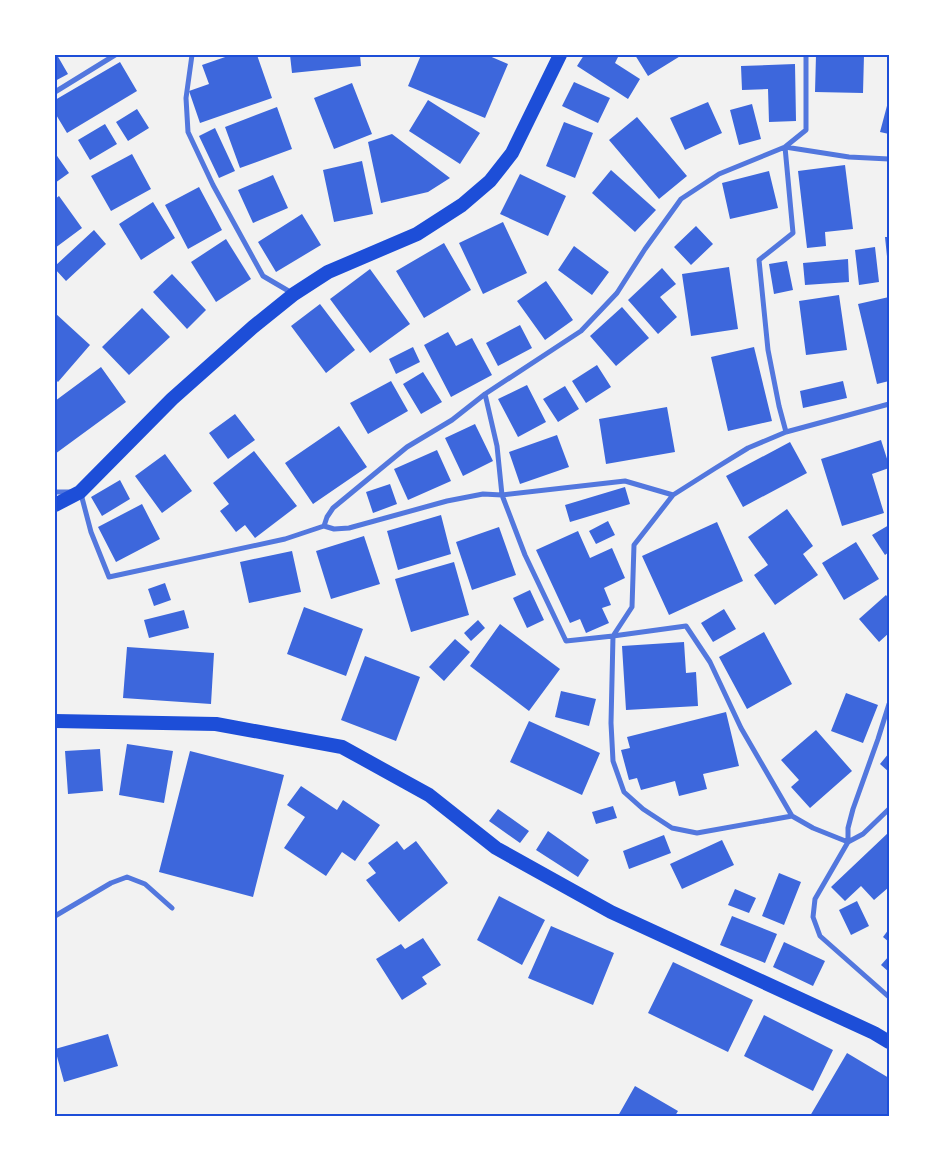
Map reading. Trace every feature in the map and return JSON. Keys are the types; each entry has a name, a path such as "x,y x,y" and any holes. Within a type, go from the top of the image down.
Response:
{"highway":[{"path":"55,506 80,492 172,399 253,327 294,294 328,272 417,234 462,205 490,181 512,153 560,55"},
{"path":"55,721 216,724 342,747 429,795 496,848 611,912 874,1032 889,1042"}],"street":[{"path":"55,92 115,55"},
{"path":"192,55 186,98 188,132 213,185 263,276 294,294"},
{"path":"324,526 333,508 407,447 452,420 485,394 581,331 617,293 645,249 681,199 719,174 785,147 806,130 806,55"},
{"path":"785,147 849,157 889,159"},
{"path":"785,147 793,233 759,260 768,350 786,432"},
{"path":"485,394 497,446 502,495 525,554 566,641 686,626 710,662 741,728 792,816 813,828 848,842 863,834 889,809"},
{"path":"792,816 698,833 672,828 643,809 624,792 613,761 611,723 613,636 632,607 634,545 673,495 748,448 786,432 889,404"},
{"path":"55,492 80,492 91,532 109,577 285,539 324,526 341,529 447,501 483,494 502,495 625,481 673,495"},
{"path":"889,704 853,809 848,828 848,842 815,899 813,917 820,936 889,997"},
{"path":"55,916 111,883 127,877 145,884 172,908"}],"building":[{"path":"55,55 57,55 68,74 55,81"},
{"path":"231,55 257,55 272,98 200,123 189,91 209,84 202,65"},
{"path":"290,55 360,55 361,66 292,73"},
{"path":"421,55 487,55 508,64 485,118 408,86"},
{"path":"584,55 619,55 615,63 640,79 628,99 577,66"},
{"path":"635,55 682,55 648,76"},
{"path":"816,55 864,55 863,93 815,92"},
{"path":"120,62 137,91 67,133 55,113 55,100"},
{"path":"795,64 796,121 769,122 768,89 742,90 741,66"},
{"path":"574,82 610,98 598,123 562,106"},
{"path":"352,83 372,134 334,149 314,98"},
{"path":"428,100 480,133 460,164 409,131"},
{"path":"708,102 722,133 685,150 670,118"},
{"path":"889,102 889,134 880,132"},
{"path":"752,104 761,139 739,145 730,110"},
{"path":"277,107 292,149 240,168 225,127"},
{"path":"137,109 149,128 128,141 116,122"},
{"path":"637,117 687,176 659,199 609,140"},
{"path":"564,122 593,133 575,178 546,166"},
{"path":"105,124 117,144 90,160 78,140"},
{"path":"215,128 235,171 219,178 199,136"},
{"path":"392,134 450,178 428,192 381,203 368,142"},
{"path":"55,153 69,173 55,183"},
{"path":"132,154 151,189 111,211 91,176"},
{"path":"362,161 373,214 334,222 323,170"},
{"path":"845,165 853,229 825,232 826,246 807,248 798,171"},
{"path":"611,170 656,210 635,232 592,193"},
{"path":"769,171 778,208 730,219 722,183"},
{"path":"520,174 566,196 548,236 500,214"},
{"path":"273,175 288,208 253,223 238,190"},
{"path":"199,187 222,230 188,249 165,205"},
{"path":"59,196 82,228 55,248 55,199"},
{"path":"153,202 175,238 141,260 119,224"},
{"path":"302,214 321,245 276,272 258,242"},
{"path":"503,222 527,273 483,294 459,243"},
{"path":"696,226 713,244 691,265 674,247"},
{"path":"94,230 106,244 66,281 55,269 55,266"},
{"path":"885,237 889,237 889,266 888,266"},
{"path":"226,239 251,279 216,302 191,262"},
{"path":"444,243 471,290 424,318 396,271"},
{"path":"574,246 609,272 592,295 558,270"},
{"path":"875,247 879,282 859,285 855,250"},
{"path":"848,259 849,282 805,285 803,263"},
{"path":"787,261 793,290 774,294 769,264"},
{"path":"729,267 738,329 691,336 682,274"},
{"path":"662,268 676,284 660,297 677,317 658,334 628,300"},
{"path":"370,269 410,324 370,353 330,299"},
{"path":"172,274 206,310 187,329 153,292"},
{"path":"546,281 573,320 545,340 517,301"},
{"path":"839,295 847,350 806,355 799,301"},
{"path":"889,297 889,381 877,384 858,304"},
{"path":"320,304 355,350 326,373 291,326"},
{"path":"622,307 649,338 616,366 590,336"},
{"path":"142,308 170,337 129,375 102,347"},
{"path":"55,313 90,345 58,382 55,379"},
{"path":"520,325 532,348 498,366 486,343"},
{"path":"448,332 456,346 472,338 492,375 451,397 424,345"},
{"path":"413,347 420,362 396,374 389,359"},
{"path":"754,347 772,421 728,431 711,357"},
{"path":"597,365 611,387 586,403 572,381"},
{"path":"101,367 126,402 55,454 55,401"},
{"path":"423,372 442,402 421,414 403,384"},
{"path":"391,381 408,411 368,434 350,403"},
{"path":"843,381 847,398 803,408 800,391"},
{"path":"527,385 546,422 518,437 498,399"},
{"path":"565,386 579,409 558,422 543,399"},
{"path":"667,407 675,452 606,464 599,419"},
{"path":"235,414 255,440 228,459 209,433"},
{"path":"475,424 493,461 463,476 445,438"},
{"path":"339,426 367,467 313,504 285,463"},
{"path":"557,435 569,467 520,484 509,452"},
{"path":"881,440 889,468 872,474 884,513 842,526 821,459"},
{"path":"790,442 807,473 743,507 726,476"},
{"path":"437,450 451,481 408,500 394,469"},
{"path":"254,451 297,506 255,538 245,525 236,532 220,511 229,504 213,483"},
{"path":"165,454 192,491 162,513 135,476"},
{"path":"120,480 130,499 102,516 91,497"},
{"path":"390,484 397,504 373,513 366,492"},
{"path":"625,487 630,504 570,522 565,505"},
{"path":"142,504 160,539 116,562 98,527"},
{"path":"787,509 813,546 803,554 818,575 775,605 754,575 768,565 748,537"},
{"path":"441,515 451,554 398,570 387,531"},
{"path":"608,521 615,535 596,544 589,531"},
{"path":"717,522 743,581 669,615 642,556"},
{"path":"889,525 889,552 885,555 872,535"},
{"path":"499,527 516,575 472,590 456,542"},
{"path":"578,531 590,558 612,548 625,578 604,588 611,605 602,608 609,623 586,633 580,619 570,623 536,550"},
{"path":"364,536 380,584 331,599 316,551"},
{"path":"856,542 879,579 844,600 822,563"},
{"path":"292,551 301,592 249,603 240,562"},
{"path":"454,562 469,615 411,632 395,579"},
{"path":"165,583 171,600 154,606 148,589"},
{"path":"530,590 544,620 527,628 513,598"},
{"path":"886,595 889,599 889,633 879,642 859,619"},
{"path":"304,607 363,629 346,676 287,654"},
{"path":"724,609 736,629 713,642 701,623"},
{"path":"184,610 189,628 149,638 144,620"},
{"path":"478,620 485,628 471,641 464,633"},
{"path":"500,624 560,669 529,711 470,666"},
{"path":"764,632 792,684 747,709 719,657"},
{"path":"455,639 470,652 444,681 429,667"},
{"path":"684,642 686,673 696,672 698,706 626,710 622,646"},
{"path":"127,647 214,653 211,704 123,698"},
{"path":"365,656 420,677 396,741 341,720"},
{"path":"561,691 596,699 589,726 555,717"},
{"path":"846,693 878,705 863,743 831,731"},
{"path":"726,712 739,766 703,774 707,789 679,796 675,781 641,790 637,778 629,780 621,750 630,748 627,737"},
{"path":"529,721 600,753 582,795 510,762"},
{"path":"816,730 852,771 810,808 791,787 799,780 781,760"},
{"path":"127,744 173,751 164,803 119,795"},
{"path":"100,749 103,791 68,794 65,751"},
{"path":"190,751 284,775 253,897 159,872"},
{"path":"889,753 889,772 880,764"},
{"path":"301,786 337,810 343,800 380,825 355,861 342,852 326,876 284,848 305,817 287,805"},
{"path":"613,806 617,818 596,824 592,812"},
{"path":"498,809 529,831 520,843 489,821"},
{"path":"548,831 589,860 578,877 536,850"},
{"path":"889,832 889,887 874,900 861,886 845,901 831,887"},
{"path":"664,835 671,853 629,869 623,851"},
{"path":"722,840 734,865 682,889 670,864"},
{"path":"397,841 404,850 416,841 448,883 399,922 366,880 376,873 368,863"},
{"path":"779,873 801,882 784,925 762,916"},
{"path":"735,889 756,898 749,913 728,905"},
{"path":"499,896 545,920 522,965 477,940"},
{"path":"857,901 869,926 851,935 839,910"},
{"path":"732,916 777,934 765,963 720,945"},
{"path":"551,926 614,953 593,1005 528,978"},
{"path":"889,929 889,942 883,937"},
{"path":"423,938 441,965 422,977 427,984 402,1000 376,959 401,944 405,949"},
{"path":"784,942 825,961 813,986 773,967"},
{"path":"889,956 889,972 881,965"},
{"path":"673,962 753,1000 728,1052 648,1013"},
{"path":"764,1015 833,1050 813,1091 744,1056"},
{"path":"108,1034 118,1066 64,1082 55,1049"},
{"path":"847,1053 889,1078 889,1116 810,1116"},
{"path":"635,1086 678,1111 675,1116 618,1116"}]}
